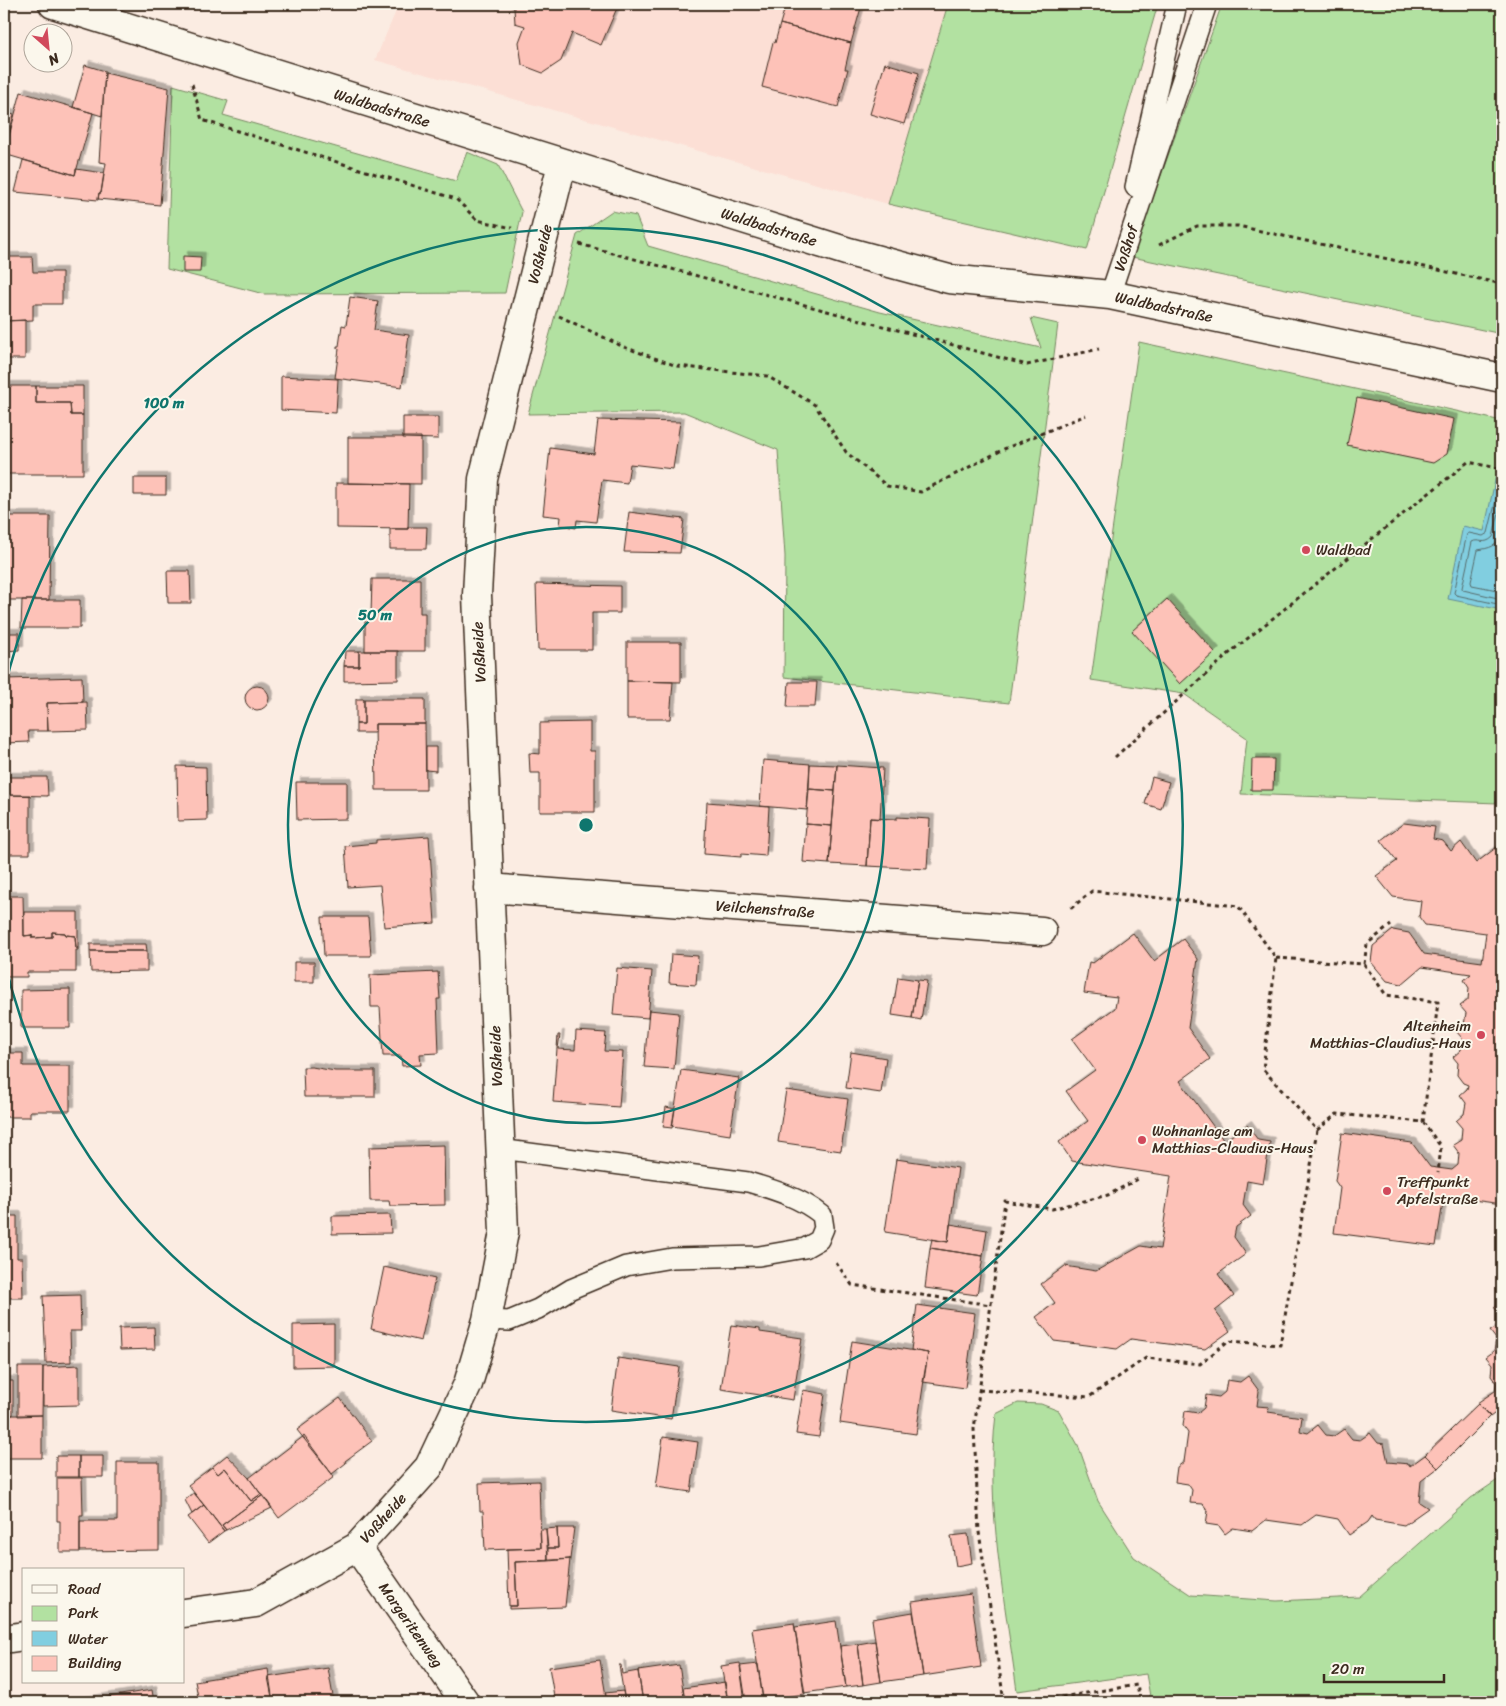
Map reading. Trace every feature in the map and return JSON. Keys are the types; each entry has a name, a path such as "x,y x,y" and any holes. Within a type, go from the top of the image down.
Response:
{"street":[{"name":"Waldbadstraße","path":"52,4 849,252 949,279 1110,295 1502,378"},
{"name":"Voßheide","path":"185,1614 256,1603 357,1547 429,1467 468,1384 487,1320 504,1232 476,595 483,480 562,164"},
{"name":"Veilchenstraße","path":"489,888 1042,931"},
{"name":"Margeritenweg","path":"357,1547 465,1702"},
{"path":"4,1639 22,1636"}],"lane":[{"name":"Voßhof","path":"1110,295 1177,4"},
{"name":"Voßhof","path":"1110,295 1207,4"},
{"path":"487,1320 508,1321 538,1310 571,1289 626,1266 672,1258 759,1256 805,1248 819,1240 824,1228 822,1215 812,1207 773,1189 748,1182 500,1149"}],"path":[{"path":"182,45 202,120 456,199 477,220 544,234 1027,365 1099,349"},
{"path":"1151,249 1196,226 1238,226 1502,284"},
{"path":"528,301 624,347 677,366 767,376 815,405 846,452 887,486 921,492 1004,449 1086,415"},
{"path":"1115,757 1232,651 1468,462 1502,469"},
{"path":"1042,931 1092,891 1238,906 1276,958 1263,1069 1317,1130"},
{"path":"1391,925 1367,944 1364,964 1386,995 1438,1002 1423,1122 1441,1148 1438,1173"},
{"path":"1276,958 1364,964"},
{"path":"979,1390 1089,1397 1146,1358 1200,1364 1228,1341 1280,1345 1317,1130 1337,1114 1423,1122"},
{"path":"1004,1702 980,1532 974,1429 1005,1201 1052,1209 1108,1195 1140,1178"},
{"path":"819,1240 852,1285 991,1305"},
{"path":"1030,1702 1137,1686 1140,1702"}],"shaded area":[{"path":"399,4 948,4 888,204 375,60"}],"green space":[{"path":"948,4 1158,4 1087,250 888,204"},
{"path":"1222,4 1502,4 1502,334 1132,257"},
{"path":"173,85 228,101 223,115 456,181 467,152 498,165 522,212 505,293 264,294 167,269"},
{"path":"612,211 636,216 648,246 880,312 1041,348 1031,318 1058,324 1009,703 784,677 785,556 778,450 684,412 528,414 577,235"},
{"name":"Waldbad","path":"1139,342 1502,421 1502,805 1498,803 1241,794 1247,738 1184,694 1091,680"},
{"path":"1018,1403 1041,1404 1059,1411 1078,1445 1098,1501 1134,1557 1191,1595 1277,1601 1359,1597 1471,1498 1502,1477 1502,1702 1151,1702 1146,1674 1017,1691 998,1553 993,1483 993,1448 996,1414"}],"water":[{"path":"1496,476 1502,477 1502,610 1448,599 1463,526 1484,531"}],"building":[{"path":"503,4 607,4 617,8 601,45 572,33 561,61 543,73 522,65 519,42 525,26 515,23 514,8"},
{"path":"786,4 862,4 851,43 780,24"},
{"path":"780,24 851,43 845,69 848,69 838,107 762,87 773,42 775,43"},
{"path":"885,63 919,73 904,124 870,114"},
{"path":"85,65 105,71 102,116 73,107"},
{"path":"105,73 169,88 160,205 98,199 99,193 101,193 106,163 99,162"},
{"path":"21,92 93,113 75,175 4,154"},
{"path":"4,112 14,115 4,152"},
{"path":"23,160 75,175 76,169 104,173 98,200 15,192"},
{"path":"183,256 201,257 200,272 183,272"},
{"path":"4,257 32,257 33,272 62,272 62,304 33,304 33,320 4,321"},
{"path":"350,297 378,301 374,330 409,335 402,387 335,378 339,349 337,346 339,346 342,325 346,326"},
{"path":"25,320 25,359 4,359 4,321"},
{"path":"281,376 338,379 336,413 281,410"},
{"path":"4,386 36,386 36,403 70,403 71,415 83,415 83,474 4,474"},
{"path":"36,386 83,386 83,415 71,415 70,403 36,403"},
{"path":"1357,398 1454,419 1447,454 1433,463 1347,445"},
{"path":"403,417 438,417 438,439 403,438"},
{"path":"598,420 680,422 673,469 630,464 627,483 602,480 596,522 577,520 576,528 560,525 561,517 543,515 550,448 594,454"},
{"path":"348,437 421,437 421,484 348,483"},
{"path":"134,478 166,478 166,495 134,495"},
{"path":"336,483 409,484 408,529 336,528"},
{"path":"629,512 684,519 680,553 624,552"},
{"path":"4,516 50,516 49,600 4,600"},
{"path":"408,527 427,527 426,549 390,549 390,529 408,529"},
{"path":"167,571 190,571 191,603 168,603"},
{"path":"372,579 420,579 420,613 425,613 425,651 365,651 365,616 371,615"},
{"path":"536,584 620,586 620,613 592,613 592,650 538,650"},
{"path":"1167,599 1215,652 1180,684 1132,631"},
{"path":"22,600 80,600 80,628 21,628"},
{"path":"4,633 19,633 19,650 4,651"},
{"path":"627,642 681,642 681,682 627,681"},
{"path":"345,651 359,651 359,666 344,666"},
{"path":"359,651 398,651 398,680 344,681 344,666 359,666"},
{"path":"82,677 83,702 47,703 48,731 28,731 29,742 6,743 6,732 4,732 4,679"},
{"path":"627,681 673,682 670,719 627,719"},
{"path":"789,682 817,682 815,707 787,707"},
{"path":"257,686 262,687 268,693 268,703 262,709 257,710 252,709 246,703 245,698 246,693 252,687"},
{"path":"356,699 364,699 364,724 356,724"},
{"path":"364,699 425,699 425,724 375,724 375,733 356,733 356,724 364,724"},
{"path":"87,702 88,730 48,731 47,703"},
{"path":"590,722 590,751 595,751 595,812 540,812 540,773 530,773 529,753 540,754 540,723"},
{"path":"375,724 425,724 426,790 376,790"},
{"path":"426,747 436,747 436,771 426,770"},
{"path":"1252,759 1274,759 1273,790 1251,790"},
{"path":"763,760 810,764 807,810 760,806"},
{"path":"810,764 837,765 835,791 809,789"},
{"path":"837,765 883,768 880,819 870,818 867,866 829,864"},
{"path":"177,766 206,767 207,820 178,821"},
{"path":"4,777 47,777 48,796 4,795"},
{"path":"1152,777 1169,782 1161,809 1145,804"},
{"path":"296,782 347,782 347,819 297,820"},
{"path":"809,789 835,791 832,826 806,824"},
{"path":"4,795 30,795 30,854 4,854"},
{"path":"707,802 769,807 766,856 741,854 741,857 704,854"},
{"path":"897,817 930,819 927,869 867,866 870,818 897,819"},
{"name":"Altenheim Matthias-Claudius-Haus","path":"1404,823 1435,827 1433,839 1443,841 1451,851 1461,842 1476,863 1497,847 1502,854 1502,1204 1444,1196 1436,1246 1334,1233 1340,1188 1335,1181 1342,1133 1412,1143 1430,1167 1452,1170 1458,1165 1459,1153 1453,1145 1461,1140 1462,1128 1456,1121 1464,1114 1466,1103 1460,1095 1467,1089 1468,1085 1463,1083 1457,1075 1458,1063 1453,1057 1461,1050 1462,1038 1456,1031 1464,1025 1466,1013 1460,1006 1468,1000 1469,988 1464,980 1471,974 1422,967 1402,984 1387,981 1371,962 1373,946 1393,930 1409,933 1424,954 1482,962 1486,933 1425,925 1419,917 1421,901 1393,897 1376,876 1397,861 1381,840"},
{"path":"806,824 832,826 829,864 803,862"},
{"path":"429,836 435,923 384,927 380,885 348,887 345,846 376,843 376,840"},
{"path":"4,896 23,896 24,936 32,935 32,938 52,937 52,932 75,936 76,948 78,948 76,950 76,972 27,972 27,977 4,977"},
{"path":"24,912 78,912 78,948 76,948 75,936 66,935 65,933 52,932 52,937 32,938 32,935 24,936"},
{"path":"322,917 368,917 371,956 324,956"},
{"name":"Wohnanlage am Matthias-Claudius-Haus","path":"1133,933 1154,961 1183,939 1198,959 1188,1028 1210,1059 1180,1081 1224,1141 1247,1125 1258,1140 1270,1142 1263,1184 1247,1181 1243,1205 1251,1216 1236,1227 1234,1237 1246,1254 1218,1274 1234,1296 1215,1311 1230,1331 1205,1349 1131,1339 1117,1349 1054,1341 1036,1317 1055,1303 1041,1284 1065,1266 1096,1271 1141,1246 1160,1249 1171,1176 1072,1161 1059,1142 1088,1121 1066,1091 1095,1070 1072,1039 1115,1008 1117,997 1084,993 1089,962 1093,963"},
{"path":"90,944 146,944 147,951 90,951"},
{"path":"90,951 147,951 147,971 91,972"},
{"path":"671,954 698,956 696,985 669,983"},
{"path":"294,962 314,962 314,982 294,982"},
{"path":"617,968 652,971 648,1018 613,1015"},
{"path":"438,972 440,999 437,999 439,1053 420,1054 421,1065 402,1066 401,1056 383,1056 380,1007 371,1007 370,975"},
{"path":"898,977 918,980 912,1018 892,1015"},
{"path":"918,980 927,981 921,1020 912,1018"},
{"path":"70,989 70,1028 21,1028 21,990"},
{"path":"649,1010 679,1013 674,1069 644,1067"},
{"path":"576,1031 606,1033 604,1051 623,1052 619,1107 553,1102 558,1035 560,1035 558,1049 575,1050"},
{"path":"851,1052 886,1058 881,1093 846,1088"},
{"path":"4,1053 23,1053 23,1066 70,1066 70,1111 30,1111 30,1117 4,1117"},
{"path":"303,1067 335,1071 375,1071 375,1097 304,1097"},
{"path":"681,1070 739,1078 730,1135 672,1126"},
{"path":"786,1090 848,1099 841,1151 778,1142"},
{"path":"666,1107 675,1109 672,1128 663,1127"},
{"path":"444,1145 445,1205 390,1206 389,1201 370,1201 369,1147"},
{"path":"896,1159 958,1168 948,1242 885,1232"},
{"path":"390,1215 391,1233 332,1234 332,1216"},
{"path":"4,1216 17,1216 17,1258 22,1258 23,1298 4,1298"},
{"path":"950,1224 987,1230 983,1256 930,1248 932,1239 948,1242"},
{"path":"930,1248 983,1256 977,1295 925,1288"},
{"path":"384,1267 435,1279 421,1341 371,1329"},
{"path":"1502,1291 1502,1408 1490,1417 1477,1403 1495,1391 1496,1383 1491,1376 1492,1364 1486,1357 1494,1351 1496,1339 1490,1331 1497,1327 1499,1314 1494,1307 1501,1302"},
{"path":"80,1295 81,1331 70,1331 71,1362 46,1363 43,1296"},
{"path":"917,1305 975,1313 965,1388 923,1382 928,1353 911,1350"},
{"path":"334,1324 334,1366 293,1367 293,1325"},
{"path":"731,1325 760,1329 760,1332 802,1338 793,1400 721,1389"},
{"path":"154,1327 155,1349 120,1350 119,1328"},
{"path":"852,1341 928,1353 916,1434 840,1423"},
{"path":"618,1358 679,1367 671,1419 611,1410"},
{"path":"79,1365 79,1405 43,1406 43,1367"},
{"path":"18,1367 43,1367 42,1415 18,1416"},
{"path":"1248,1376 1259,1391 1257,1406 1269,1407 1268,1412 1302,1417 1300,1431 1308,1433 1318,1425 1326,1435 1334,1436 1344,1429 1352,1439 1360,1440 1370,1433 1378,1443 1384,1444 1388,1462 1409,1464 1410,1466 1425,1455 1438,1468 1421,1481 1419,1502 1428,1508 1404,1525 1375,1520 1372,1516 1368,1522 1349,1535 1338,1519 1316,1515 1302,1525 1266,1520 1252,1531 1233,1528 1225,1534 1219,1526 1206,1524 1208,1511 1203,1504 1190,1503 1192,1490 1188,1484 1175,1482 1177,1467 1184,1462 1188,1433 1183,1426 1185,1411 1198,1413 1204,1408 1206,1395 1219,1397 1225,1392 1227,1380 1240,1382"},
{"path":"4,1381 13,1381 13,1415 4,1415"},
{"path":"803,1390 825,1394 819,1437 796,1434"},
{"path":"340,1398 372,1441 345,1461 346,1463 332,1474 297,1430"},
{"path":"1478,1404 1490,1416 1438,1468 1425,1455"},
{"path":"4,1415 42,1415 42,1458 4,1458"},
{"path":"304,1436 334,1477 279,1518 249,1478"},
{"path":"663,1437 698,1442 691,1492 656,1487"},
{"path":"227,1455 261,1494 251,1501 225,1468 218,1474 212,1467"},
{"path":"56,1456 79,1456 79,1477 56,1477"},
{"path":"79,1456 103,1456 103,1477 79,1477"},
{"path":"117,1462 159,1462 159,1550 80,1551 80,1521 117,1521"},
{"path":"212,1467 218,1474 225,1468 251,1501 261,1494 263,1495 222,1525 226,1530 224,1531 188,1485"},
{"path":"57,1478 82,1478 83,1515 80,1515 80,1552 60,1552 60,1521 57,1521"},
{"path":"539,1481 541,1548 485,1550 483,1511 480,1511 479,1483"},
{"path":"194,1493 204,1505 192,1514 185,1500"},
{"path":"263,1495 272,1508 226,1530 222,1525"},
{"path":"204,1505 224,1531 208,1543 188,1517"},
{"path":"557,1528 558,1548 548,1548 546,1529"},
{"path":"557,1528 574,1528 570,1559 548,1561 548,1548 558,1548"},
{"path":"540,1529 546,1529 548,1561 515,1562 517,1606 509,1606 507,1549 541,1548"},
{"path":"968,1534 972,1563 956,1566 951,1536"},
{"path":"570,1559 565,1607 509,1609 509,1606 517,1606 515,1562"},
{"path":"971,1594 981,1667 923,1676 912,1602"},
{"path":"913,1612 923,1676 881,1682 872,1619"},
{"path":"836,1621 846,1687 804,1693 795,1627"},
{"path":"794,1623 805,1694 763,1700 752,1629"},
{"path":"875,1641 881,1682 863,1685 858,1644"},
{"path":"858,1644 863,1685 846,1687 840,1646"},
{"path":"600,1660 607,1702 555,1702 549,1667"},
{"path":"740,1663 746,1702 728,1702 721,1666"},
{"path":"758,1664 763,1699 745,1702 740,1666"},
{"path":"619,1665 621,1665 622,1674 638,1671 643,1702 625,1702"},
{"path":"679,1665 685,1702 643,1702 638,1671"},
{"path":"328,1668 334,1702 273,1702 268,1677"},
{"path":"268,1669 273,1702 199,1702 195,1681"},
{"path":"725,1682 728,1702 685,1702 683,1688"},
{"path":"152,1690 154,1702 76,1702"},
{"path":"623,1691 625,1702 607,1702 605,1693"}],"place":[{"name":"Waldbad","path":"1306,550"},
{"name":"Altenheim Matthias-Claudius-Haus","path":"1481,1035"},
{"name":"Wohnanlage am Matthias-Claudius-Haus","path":"1142,1140"},
{"name":"Treffpunkt Apfelstraße","path":"1387,1191"}]}
